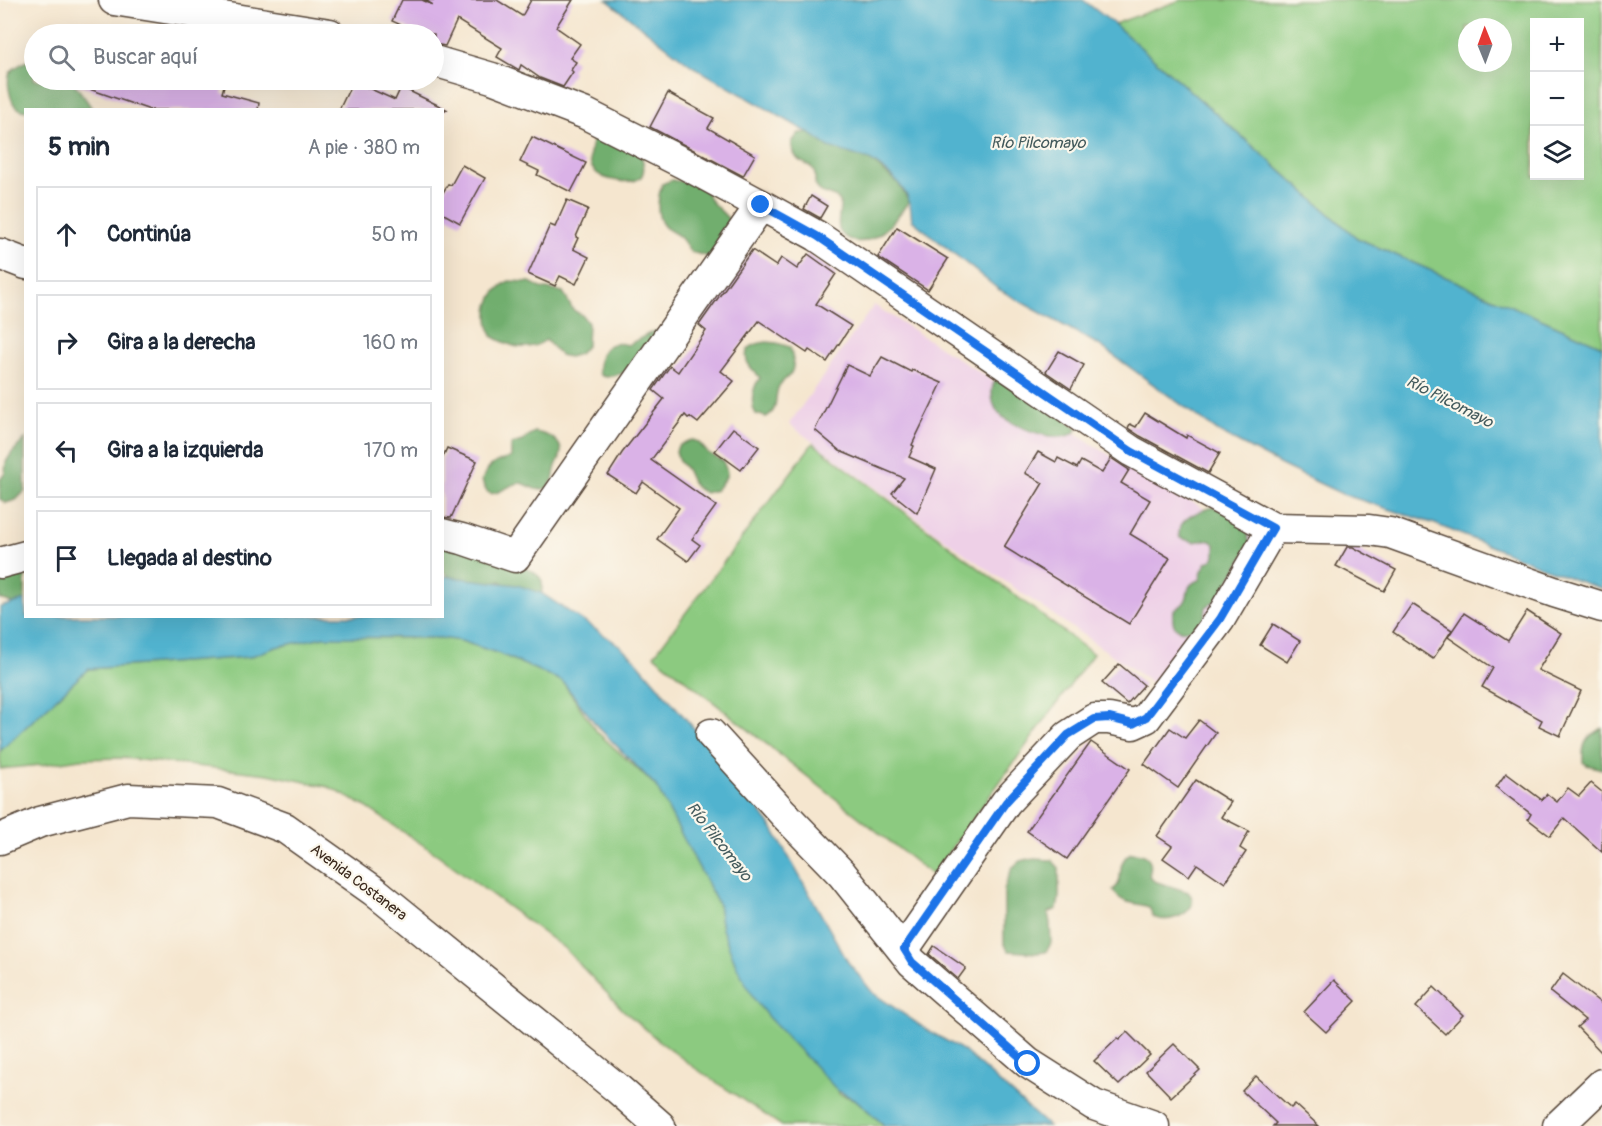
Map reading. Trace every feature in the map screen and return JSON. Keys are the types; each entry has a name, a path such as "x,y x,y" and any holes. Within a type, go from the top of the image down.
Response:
{"street":[{"path":"114,0 266,24"},
{"path":"444,64 492,78 586,114 683,163 817,236 1131,451 1273,528 1369,530 1390,533 1602,607"},
{"path":"444,534 515,557 761,205"},
{"path":"0,254 24,263"},
{"path":"904,949 1006,802 1068,735 1094,719 1109,718 1133,724 1146,717 1220,619 1273,528"},
{"path":"0,563 24,557"},
{"path":"711,734 842,874 904,949 912,962 1028,1064 1094,1105 1154,1126"},
{"name":"Avenida Costanera","path":"0,839 40,822 128,799 218,803 285,828 374,891 618,1089 660,1126"},
{"path":"1558,1126 1602,1084"}],"shaded area":[{"path":"874,305 1125,465 1256,537 1218,607 1154,684 968,556 789,424"}],"green space":[{"path":"1181,0 1602,0 1602,346 1357,238 1114,24"},
{"path":"24,62 24,90 79,90 91,108 20,109 13,103 8,80 15,68"},
{"path":"799,133 809,133 829,147 870,160 898,183 909,201 879,235 863,241 854,241 841,234 839,229 840,201 819,190 812,168 795,156 792,142"},
{"path":"599,135 641,154 644,168 638,179 627,182 612,180 595,172 591,165 590,151 595,138"},
{"path":"672,180 691,183 703,189 731,222 718,259 691,252 680,237 661,222 658,206 662,184"},
{"path":"509,281 530,282 541,288 563,292 573,310 582,315 588,323 587,345 579,354 569,357 560,355 546,340 532,346 519,347 492,336 488,320 489,305 496,292"},
{"path":"658,331 628,372 607,377 599,373 602,353 608,346 628,345"},
{"path":"767,342 790,347 793,365 791,373 777,390 773,411 766,417 756,414 754,410 754,391 760,378 749,365 746,356 751,347"},
{"path":"998,376 1078,428 1069,436 1059,437 1030,431 1010,422 997,411 993,402 992,388"},
{"path":"535,432 552,438 560,447 561,452 553,479 547,488 538,490 520,483 493,494 488,492 482,480 487,470 495,463 511,457 511,446"},
{"path":"24,440 24,492 16,500 6,503 0,499 0,480 5,473 6,462"},
{"path":"693,440 708,453 723,461 727,472 726,477 716,490 705,493 695,487 679,461 676,451 678,446"},
{"path":"813,443 1093,654 932,875 654,655"},
{"path":"1214,507 1248,522 1248,538 1251,544 1218,599 1206,607 1202,621 1188,630 1178,629 1173,621 1174,610 1186,601 1189,587 1200,580 1207,562 1215,556 1215,544 1211,541 1194,542 1180,538 1179,532 1184,521 1189,517"},
{"path":"444,541 497,556 527,568 542,581 542,595 505,585 501,581 470,583 449,576 444,572"},
{"path":"24,567 24,606 0,599 0,570"},
{"path":"323,637 441,638 461,641 500,654 562,681 597,732 656,786 718,904 722,929 839,1094 856,1100 885,1126 782,1126 659,1041 623,1010 564,948 438,855 366,807 329,787 268,774 123,758 80,759 0,769 0,751 88,669 249,657 276,647"},
{"path":"1602,728 1602,769 1587,765 1583,762 1583,755 1586,741"},
{"path":"1131,853 1142,854 1148,858 1151,865 1149,876 1154,881 1188,892 1192,905 1188,911 1174,918 1158,919 1153,916 1149,907 1124,901 1116,895 1113,890 1119,882 1121,867"},
{"path":"1052,860 1059,868 1057,909 1048,913 1051,943 1046,952 1008,951 1004,942 1004,890 1012,868 1020,861"}],"water":[{"name":"Río Pilcomayo","path":"607,0 1083,0 1114,24 1357,238 1602,346 1602,589 1435,524 1342,494 1219,432 1099,345 998,289 912,220 906,194 893,178 876,164 829,147 809,133 692,66"},
{"path":"444,576 517,585 541,593 619,645 635,659 731,772 773,829 848,962 873,993 927,1030 963,1050 1048,1126 885,1126 856,1100 838,1091 754,999 736,965 722,929 718,904 656,786 598,727 562,681 500,654 461,641 441,638 323,637 276,647 249,657 88,669 0,751 0,607 24,600 24,618 444,618"}],"building":[{"path":"402,0 422,0 433,5 425,0 497,0 522,16 531,0 573,0 556,27 580,44 570,58 576,62 571,70 573,72 563,87 540,78 521,65 519,70 497,57 502,48 457,20 445,46 444,24 399,24 392,21"},
{"path":"92,90 223,90 222,93 259,103 258,108 144,108"},
{"path":"349,90 373,90 395,100 400,90 407,90 444,108 340,108"},
{"path":"668,93 714,118 708,128 755,155 743,176 650,127"},
{"path":"532,137 586,163 571,192 537,175 539,171 520,162"},
{"path":"462,165 485,178 460,223 444,214 444,191 448,184 451,185"},
{"path":"811,196 827,206 820,218 804,209"},
{"path":"567,200 588,209 573,249 589,257 576,284 560,276 555,286 528,274 550,225 555,227"},
{"path":"897,227 948,259 928,290 878,257"},
{"path":"752,250 776,266 781,258 797,269 808,254 836,274 816,304 851,326 827,362 809,350 807,353 759,321 721,371 734,381 698,423 685,415 651,460 716,506 692,539 700,545 688,561 657,539 679,508 643,482 636,493 608,475 664,399 653,390 670,366 678,372 706,331 699,325"},
{"path":"1059,351 1084,365 1071,389 1046,372"},
{"path":"882,357 911,372 912,370 942,383 912,445 914,446 909,457 936,469 917,513 892,493 904,478 840,451 815,430 847,365 870,376"},
{"path":"1145,413 1186,438 1187,435 1220,453 1208,473 1128,428 1130,424 1136,427"},
{"path":"733,428 759,447 741,470 715,451"},
{"path":"447,448 477,461 451,518 444,517 444,455"},
{"path":"1038,452 1056,462 1058,458 1077,468 1081,461 1102,473 1111,458 1129,470 1121,483 1150,500 1130,534 1170,558 1129,624 1004,547 1043,483 1025,473"},
{"path":"1347,547 1353,547 1396,570 1384,591 1336,566"},
{"path":"1412,604 1452,630 1433,659 1393,632"},
{"path":"1527,611 1561,633 1538,670 1581,691 1560,736 1539,726 1542,720 1482,687 1493,668 1448,637 1464,613 1508,641"},
{"path":"1273,624 1300,641 1287,662 1260,645"},
{"path":"1119,664 1144,685 1127,704 1102,683"},
{"path":"1199,720 1216,733 1178,788 1144,764 1170,728 1185,738"},
{"path":"1091,742 1130,769 1067,859 1027,831"},
{"path":"1506,773 1542,800 1547,794 1557,802 1568,788 1579,796 1591,783 1602,792 1602,852 1564,818 1550,836 1528,819 1531,814 1496,787"},
{"path":"1196,780 1231,802 1221,817 1249,831 1240,848 1246,852 1225,883 1197,864 1189,876 1163,858 1172,846 1157,836"},
{"path":"934,946 966,968 958,979 929,954"},
{"path":"1563,974 1602,1004 1602,1053 1577,1027 1585,1020 1550,992"},
{"path":"1334,980 1356,1001 1326,1032 1304,1012"},
{"path":"1434,987 1463,1015 1445,1034 1416,1007"},
{"path":"1127,1032 1150,1055 1119,1085 1094,1061"},
{"path":"1174,1044 1200,1070 1171,1097 1146,1071"},
{"path":"1256,1076 1291,1108 1295,1104 1319,1126 1273,1126 1276,1123 1242,1091"}],"route":[{"path":"761,205 817,236 1131,451 1273,528 1220,619 1146,717 1133,724 1109,718 1094,719 1068,735 1006,802 904,949 912,962 1028,1064"}]}
